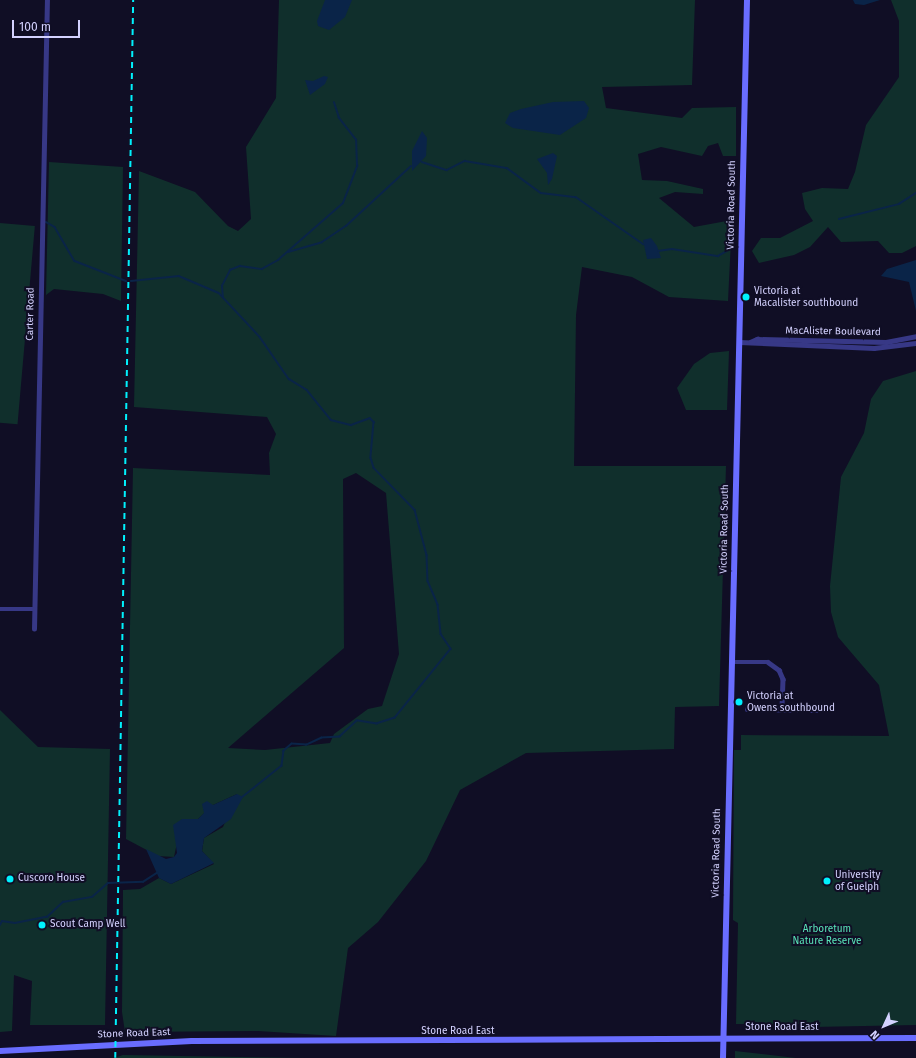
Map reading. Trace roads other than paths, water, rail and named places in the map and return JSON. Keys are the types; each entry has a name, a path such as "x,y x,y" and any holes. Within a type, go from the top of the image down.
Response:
{"main road":[{"name":"Victoria Road South","path":"723,1058 722,1038 747,0"},
{"name":"Stone Road East","path":"0,1051 192,1041 916,1038"}],"street":[{"name":"Carter Road","path":"34,629 33,609 47,0"},
{"name":"MacAlister Boulevard","path":"750,342 757,339 886,342 916,336"},
{"path":"804,340 804,346"},
{"name":"MacAlister Boulevard","path":"739,342 804,346 886,348 916,343"},
{"path":"0,609 33,609"},
{"path":"731,662 768,662 779,670 783,679 782,710"},
{"path":"747,709 816,710"}],"water":[{"path":"325,0 352,0 345,17 329,30 318,26 317,21"},
{"path":"853,0 880,0 864,5 855,4"},
{"path":"324,76 328,77 325,84 310,95 305,80 313,81"},
{"path":"584,101 589,108 586,118 560,135 513,128 505,123 510,113 521,109 553,102"},
{"path":"422,131 427,138 426,156 412,171 412,151"},
{"path":"553,153 557,156 552,179 548,185 547,173 537,159"},
{"path":"651,238 657,246 661,258 647,259 643,240"},
{"path":"916,260 916,311 909,282 881,276 887,269"},
{"path":"237,794 243,797 231,819 204,838 202,851 214,863 171,884 159,878 146,849 166,859 174,857 177,853 173,825 182,819 198,819 204,813 202,804 207,801 213,805"}],"waterway":[{"path":"223,298 222,286 230,270 240,266 262,269 278,260 343,203 357,166 356,140 339,118 334,103"},
{"path":"422,162 447,170 465,161 507,168 541,193 576,197 643,244"},
{"path":"288,252 322,242 346,226 411,166"},
{"path":"839,219 899,204 916,193"},
{"path":"46,222 55,227 75,261 126,281"},
{"path":"658,251 672,249 718,256 729,250"},
{"path":"131,281 179,276 219,293 260,337 289,379 307,390 331,420 351,425 370,418 374,422 371,458 374,468 415,510 427,555 428,581 438,605 441,634 451,649 395,718 377,724 357,721 340,737 322,738 307,745 292,744 284,751 282,766 243,797"},
{"path":"0,925 2,921 15,923 47,917 63,902 92,897 108,883 143,882 157,873"}],"railway":[{"path":"115,1058 133,0"}],"place":[{"name":"Victoria at Macalister southbound","path":"746,297"},
{"name":"Victoria at Owens southbound","path":"739,702"},
{"name":"Cuscoro House","path":"10,879"},
{"name":"University of Guelph","path":"827,881"},
{"name":"Scout Camp Well","path":"42,925"}],"park label":[{"name":"Arboretum Nature Reserve","path":"827,934"}]}
